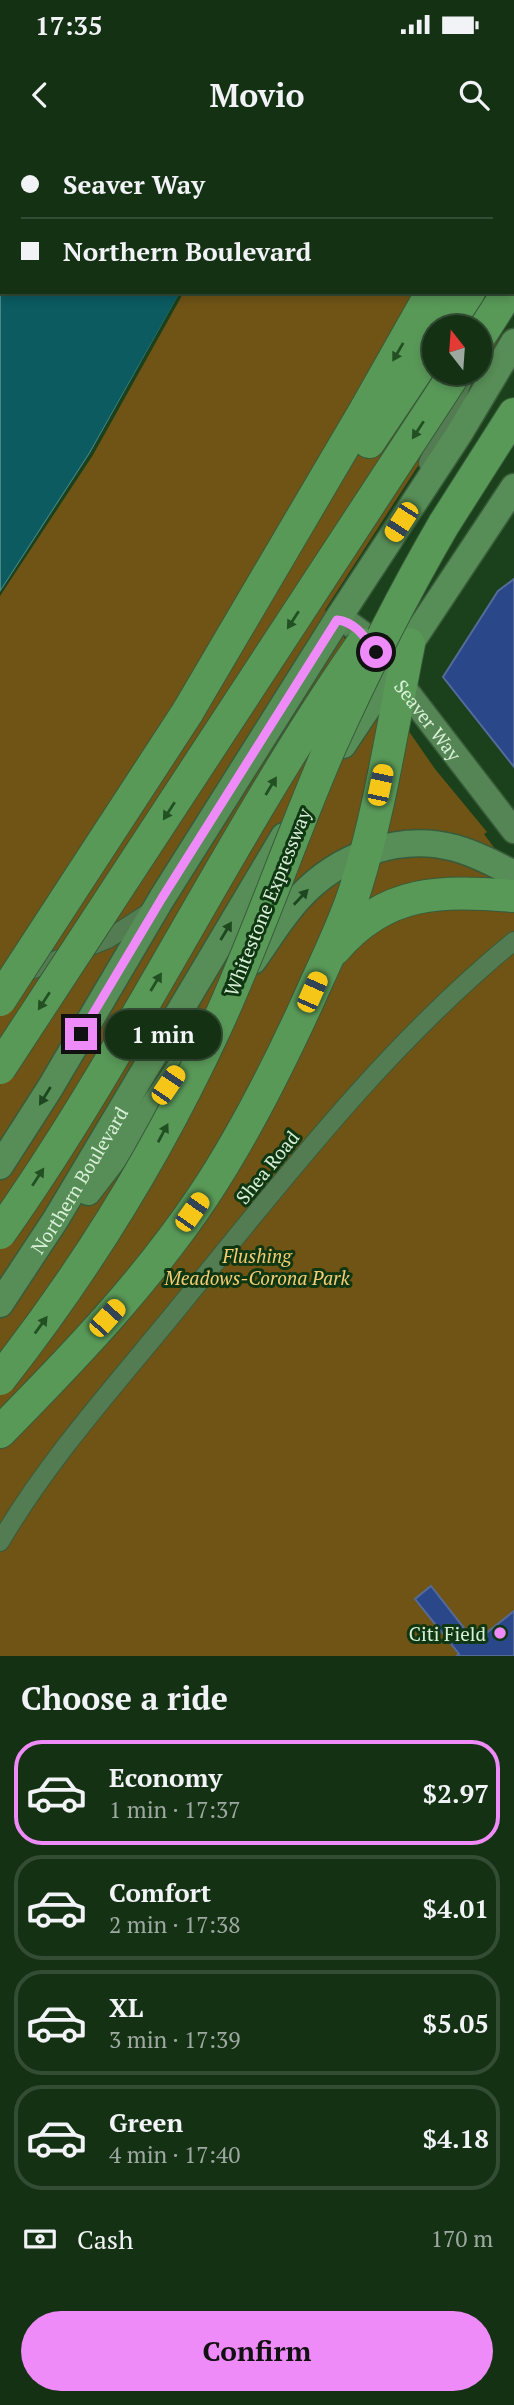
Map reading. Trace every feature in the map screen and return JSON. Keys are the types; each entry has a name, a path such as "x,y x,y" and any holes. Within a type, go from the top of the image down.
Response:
{"highway":[{"path":"187,713 365,412 431,294"},
{"path":"454,315 468,294"},
{"path":"492,317 507,294"},
{"path":"0,1000 187,713 422,363"},
{"path":"0,1068 447,385"},
{"name":"Whitestone Expressway","path":"0,1379 63,1295 106,1230 181,1098 245,961 336,735 390,623 444,524 514,414"},
{"path":"0,1233 75,1119 321,705 444,524"},
{"path":"0,1432 107,1318 174,1238 225,1163 281,1060 353,895 365,853 396,677 409,644"},
{"path":"327,958 364,922 401,902 449,893 514,897"}],"main road":[{"path":"0,1166 50,1088 162,898 337,620 466,423 514,342"},
{"path":"409,644 514,487"},
{"name":"Seaver Way","path":"337,620 358,628 514,831"},
{"name":"Northern Boulevard","path":"0,1306 55,1219 269,860 396,677"},
{"path":"0,1306 148,1114 293,905 319,879 365,853 402,844 442,845 469,853 514,874"}],"street":[{"path":"481,315 487,294"},
{"path":"401,522 446,424 461,385"},
{"path":"0,982 108,939 137,922 162,898"},
{"name":"Shea Road","path":"0,1542 31,1491 79,1430 353,1096 437,1010 514,941"}],"green space":[{"name":"Flushing Meadows-Corona Park","path":"180,294 514,294 514,308 492,351 492,315 422,315 422,385 470,385 325,610 435,769 487,832 484,834 514,875 514,1656 0,1656 0,592 90,453"}],"water":[{"path":"0,294 180,294 90,453 0,592"}],"pier":[{"path":"179,294 183,294 93,455 0,596 0,592 90,453"}],"building":[{"path":"514,579 514,767 443,677 498,591"},
{"path":"431,1586 475,1642 514,1611 514,1656 457,1656 459,1654 415,1599"}],"place":[{"name":"Citi Field","path":"500,1633"}],"route":[{"path":"81,1034 162,898 337,620 358,628 376,652"}]}
